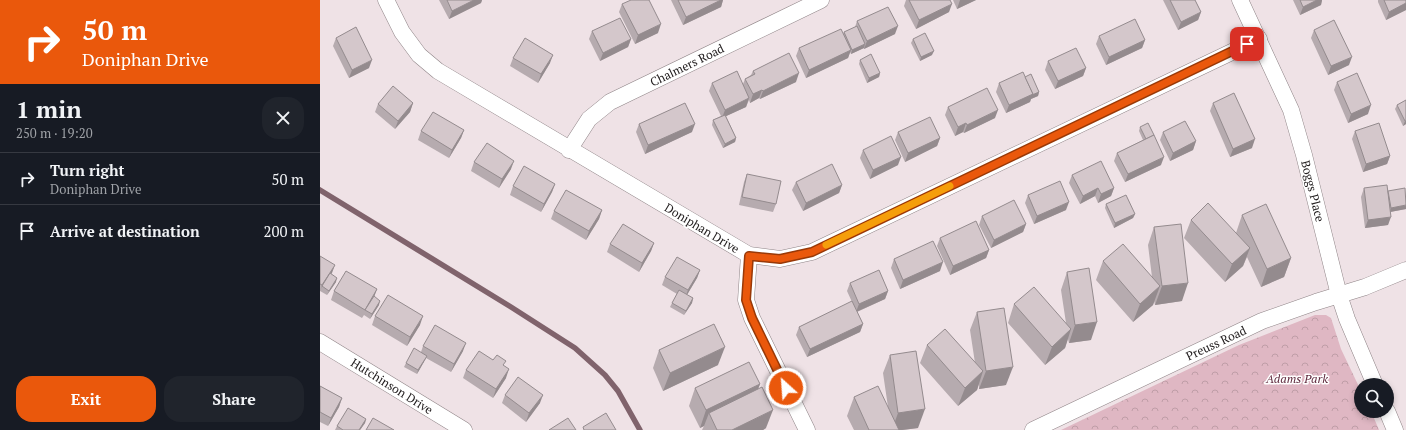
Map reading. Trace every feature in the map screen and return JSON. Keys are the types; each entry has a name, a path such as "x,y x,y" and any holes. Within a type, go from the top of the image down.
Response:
{"street":[{"name":"Doniphan Drive","path":"386,0 402,32 419,56 438,71 749,256 780,259 812,252 1259,39"},
{"name":"Chalmers Road","path":"569,150 589,119 610,102 821,0"},
{"name":"Boggs Place","path":"1240,0 1291,110 1346,319 1372,378"},
{"path":"749,256 746,300 752,318 807,430"},
{"name":"Preuss Road","path":"1033,430 1262,321 1365,287 1406,270"},
{"name":"Hutchinson Drive","path":"320,342 461,429"},
{"path":"1389,418 1395,430"}],"green space":[{"name":"Adams Park","path":"1315,315 1326,315 1331,318 1341,349 1355,378 1354,418 1374,418 1379,430 1061,430 1239,345"}],"building":[{"path":"447,0 474,0 452,11"},
{"path":"631,0 649,0 661,24 638,35 622,4"},
{"path":"678,0 721,0 686,17"},
{"path":"909,0 950,0 952,4 919,20"},
{"path":"1170,0 1195,0 1201,12 1181,22"},
{"path":"1300,0 1317,0 1303,7"},
{"path":"1384,0 1406,0 1406,3 1389,12"},
{"path":"888,7 898,26 867,41 857,21"},
{"path":"620,18 631,39 603,53 592,31"},
{"path":"1135,19 1145,40 1109,57 1099,36"},
{"path":"1334,20 1352,57 1331,66 1314,30"},
{"path":"857,26 865,44 852,50 844,32"},
{"path":"356,27 372,60 352,70 336,38"},
{"path":"841,29 851,50 809,70 799,48"},
{"path":"925,33 934,51 921,57 913,39"},
{"path":"525,38 553,55 541,74 513,58"},
{"path":"1076,48 1086,68 1058,81 1048,61"},
{"path":"789,53 799,73 763,91 762,90 753,94 745,79 755,74 753,71"},
{"path":"871,54 880,73 869,78 860,60"},
{"path":"737,71 749,98 725,110 712,83"},
{"path":"1023,72 1033,94 1009,105 999,83"},
{"path":"1357,73 1371,105 1351,114 1337,82"},
{"path":"1031,74 1039,92 1032,95 1033,94 1025,77"},
{"path":"393,86 413,103 398,121 378,104"},
{"path":"987,88 998,110 967,125 966,123 958,127 948,107"},
{"path":"1234,93 1255,139 1233,149 1213,103"},
{"path":"1406,100 1406,121 1405,121 1397,105"},
{"path":"685,103 695,124 648,145 639,124"},
{"path":"433,112 464,130 452,150 421,131"},
{"path":"725,115 736,138 725,144 713,120"},
{"path":"930,117 940,138 908,153 898,132"},
{"path":"1185,121 1196,141 1173,153 1163,132"},
{"path":"1148,123 1154,135 1146,139 1140,127"},
{"path":"1379,123 1390,156 1366,164 1355,131"},
{"path":"1154,135 1164,157 1128,174 1117,153"},
{"path":"891,136 901,157 873,170 863,150"},
{"path":"487,143 514,161 502,179 474,162"},
{"path":"1101,161 1114,188 1101,194 1098,188 1083,196 1072,175"},
{"path":"832,164 842,185 806,203 796,182"},
{"path":"524,166 555,184 544,204 513,186"},
{"path":"747,174 781,181 776,204 742,197"},
{"path":"1060,181 1069,202 1037,216 1028,195"},
{"path":"1387,185 1391,217 1368,220 1364,188"},
{"path":"1405,188 1406,205 1391,208 1388,191"},
{"path":"566,190 602,210 589,231 554,211"},
{"path":"1126,195 1135,214 1115,223 1106,204"},
{"path":"1014,200 1026,224 994,240 982,216"},
{"path":"1208,203 1250,248 1232,264 1191,220"},
{"path":"1266,204 1291,258 1267,269 1242,215"},
{"path":"976,221 989,250 953,266 940,238"},
{"path":"623,224 654,243 642,263 610,244"},
{"path":"1181,224 1188,283 1162,286 1154,227"},
{"path":"933,241 943,262 903,280 894,259"},
{"path":"1123,244 1160,286 1140,304 1103,261"},
{"path":"320,256 335,265 322,285 320,284"},
{"path":"677,257 700,270 688,290 665,277"},
{"path":"1089,268 1097,322 1075,325 1067,272"},
{"path":"879,270 888,291 859,304 850,283"},
{"path":"346,271 377,289 365,310 334,291"},
{"path":"330,273 337,278 329,291 322,286"},
{"path":"1034,287 1071,329 1052,347 1014,304"},
{"path":"679,290 693,298 686,311 672,303"},
{"path":"388,295 423,316 410,337 375,316"},
{"path":"374,296 380,301 372,314 365,310"},
{"path":"852,301 863,324 810,349 799,327"},
{"path":"1004,308 1013,367 986,371 977,312"},
{"path":"714,324 725,347 670,373 659,350"},
{"path":"435,325 466,343 454,364 423,346"},
{"path":"945,329 983,371 965,388 927,345"},
{"path":"414,348 427,356 418,370 406,363"},
{"path":"479,351 493,360 497,355 506,361 503,365 509,369 496,389 466,370"},
{"path":"916,351 925,409 898,413 890,355"},
{"path":"749,362 760,384 706,410 695,388"},
{"path":"518,377 543,395 529,413 505,395"},
{"path":"320,386 342,398 331,418 320,412"},
{"path":"878,386 899,430 869,430 854,397"},
{"path":"762,387 773,410 732,430 717,430 709,413"},
{"path":"348,408 366,419 359,430 343,430 337,426"},
{"path":"606,413 616,430 584,430 583,427"},
{"path":"373,418 394,430 366,430"},
{"path":"568,418 576,430 549,430"}],"waterway":[{"path":"320,190 575,348 605,375 618,391 640,430"}],"slow traffic":[{"path":"826,245 950,186"}],"route":[{"path":"786,388 752,318 746,300 749,256 780,259 812,252 1247,44"}]}
